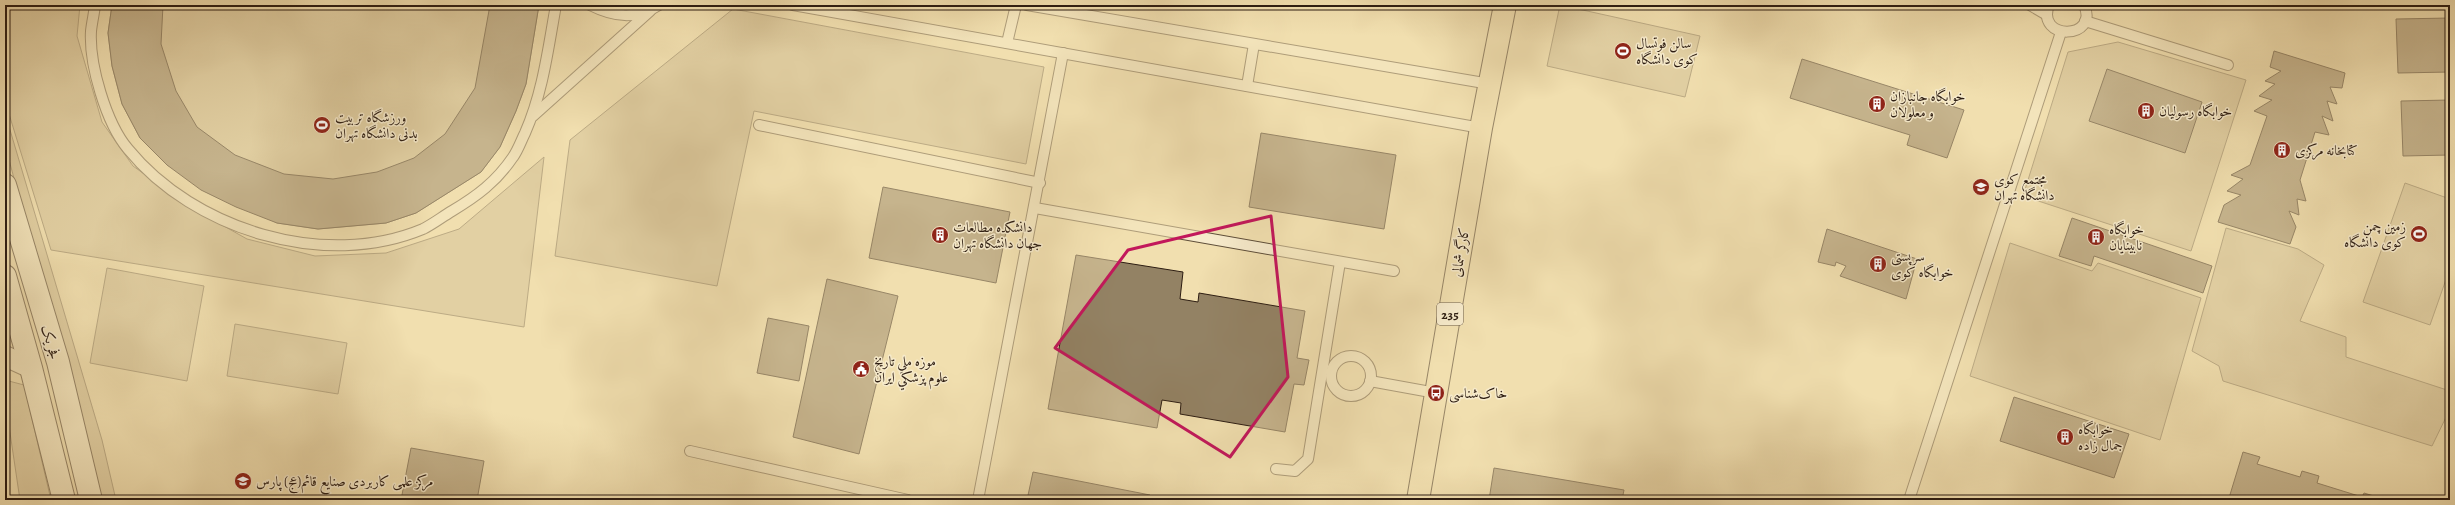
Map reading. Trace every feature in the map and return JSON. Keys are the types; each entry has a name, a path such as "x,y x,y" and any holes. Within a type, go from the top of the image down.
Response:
{"main road":[{"name":"کارگر شمالی","path":"1418,500 1482,128 1505,5"}],"street":[{"name":"فجر یک","path":"5,185 58,362 91,500"},
{"name":"فجر یک","path":"5,276 32,368 64,500"},
{"path":"5,356 32,368 58,362"}],"lane":[{"path":"95,5 91,33 95,69 106,110 127,148 156,178 193,204 230,222 273,238 316,246 389,239 423,228 492,185 515,156 532,117 542,88 556,5"},
{"path":"590,5 608,14 622,16 629,16 650,11"},
{"path":"532,117 650,11 659,5"},
{"path":"793,5 1482,128"},
{"path":"1007,43 1016,5"},
{"path":"1027,5 1490,84"},
{"path":"2030,5 2047,15"},
{"path":"2049,5 2047,15 2052,27 2061,32 2076,31 2085,21 2084,5"},
{"path":"2085,21 2228,64"},
{"path":"1909,500 2061,32"},
{"path":"1247,86 1254,44"},
{"path":"978,500 1040,184 1063,53"},
{"path":"758,125 1040,184"},
{"path":"1035,208 1394,271"},
{"path":"1276,469 1295,471 1308,459 1326,373 1340,262"},
{"path":"1348,356 1354,356 1366,362 1371,374 1367,387 1357,395 1344,395 1333,386 1326,373 1336,361 1348,356"},
{"path":"1370,381 1436,393"},
{"path":"690,451 908,500"}],"highlighted area":[{"path":"1271,216 1288,377 1230,457 1055,348 1128,250"}],"shaded area":[{"path":"5,5 80,5 77,36 102,122 133,166 190,207 247,239 315,256 386,253 459,229 544,157 524,327 51,250 5,101"},
{"name":"ورزشگاه تربیت بدنی دانشگاه تهران","path":"112,5 539,5 526,84 500,147 481,172 416,213 386,223 318,229 277,223 167,165 140,138 122,104 112,66 108,33"},
{"name":"سالن فوتسال کوی دانشگاه","path":"1560,5 1700,36 1685,97 1547,66"},
{"path":"733,9 1044,67 1026,164 754,111 717,286 555,256 570,140"},
{"path":"2118,42 2246,80 2191,251 2023,196 2068,52"},
{"path":"5,113 102,440 116,500 101,500 5,145"},
{"name":"زمین چمن کوی دانشگاه","path":"2405,183 2450,199 2450,268 2430,325 2363,302"},
{"path":"2226,228 2298,249 2324,265 2300,321 2346,337 2346,357 2450,391 2450,409 2432,446 2223,381 2219,366 2192,351"},
{"path":"2010,243 2092,271 2098,263 2201,298 2160,440 1970,376"},
{"path":"107,268 204,286 187,381 90,363"},
{"path":"235,324 347,343 338,394 227,376"},
{"path":"5,380 24,385 51,500 20,500 5,399"}],"building":[{"path":"112,5 163,5 161,44 176,91 197,127 235,155 284,174 333,179 377,172 414,158 445,134 475,88 490,5 539,5 526,84 500,147 481,172 416,213 386,223 318,229 277,223 236,207 201,190 167,165 140,138 122,104 112,66 108,33"},
{"path":"2450,18 2450,72 2398,73 2396,19"},
{"name":"کتابخانه مرکزی","path":"2274,51 2345,73 2342,88 2330,87 2337,104 2327,101 2333,121 2322,116 2329,135 2315,132 2300,180 2306,201 2297,199 2299,215 2289,211 2296,227 2290,244 2218,222 2224,205 2241,195 2227,191 2243,179 2231,175 2250,165 2267,116 2254,111 2272,100 2259,96 2275,84 2265,81 2281,71 2270,67"},
{"name":"خوابگاه جانبازان و معلولان","path":"1802,59 1964,110 1947,158 1907,145 1910,135 1790,98"},
{"name":"خوابگاه رسولیان","path":"2107,69 2202,102 2185,153 2089,121"},
{"path":"2450,100 2450,155 2403,156 2401,101"},
{"path":"1261,133 1396,155 1384,229 1249,207"},
{"name":"دانشکده مطالعات جهان دانشگاه تهران","path":"883,187 1010,212 996,283 869,258"},
{"name":"خوابگاه نابینایان","path":"2072,218 2212,266 2203,293 2094,256 2091,266 2059,256"},
{"name":"سرپستی خوابگاه کوی","path":"1827,229 1917,259 1906,299 1840,276 1846,266 1836,262 1835,266 1818,262"},
{"path":"1076,255 1183,272 1180,299 1198,302 1199,293 1305,311 1297,358 1309,360 1304,385 1294,384 1285,432 1180,414 1181,403 1162,400 1157,428 1048,409"},
{"path":"827,279 898,296 859,454 793,437"},
{"path":"768,318 809,326 799,381 757,373"},
{"name":"خوابگاه جمال زاده","path":"2014,397 2129,434 2114,478 2000,441"},
{"path":"411,448 484,461 477,500 401,500"},
{"path":"2243,452 2260,457 2257,464 2300,477 2302,471 2319,476 2317,483 2362,497 2364,493 2377,497 2376,500 2260,500 2247,496 2246,500 2229,498"},
{"path":"1494,468 1624,490 1622,500 1489,500"},
{"path":"1033,472 1150,495 1149,500 1027,500"}],"place":[{"name":"سالن فوتسال کوی دانشگاه","path":"1623,51"},
{"name":"خوابگاه جانبازان و معلولان","path":"1877,104"},
{"name":"خوابگاه رسولیان","path":"2146,111"},
{"name":"ورزشگاه تربیت بدنی دانشگاه تهران","path":"322,125"},
{"name":"کتابخانه مرکزی","path":"2282,150"},
{"name":"مجتمع کوی دانشگاه تهران","path":"1981,187"},
{"name":"زمین چمن کوی دانشگاه","path":"2419,234"},
{"name":"دانشکده مطالعات جهان دانشگاه تهران","path":"940,235"},
{"name":"خوابگاه نابینایان","path":"2096,237"},
{"name":"سرپستی خوابگاه کوی","path":"1878,264"},
{"name":"موزه ملي تاريخ علوم پزشكي ايران","path":"861,369"},
{"name":"خاک‌شناسی","path":"1436,393"},
{"name":"خوابگاه جمال زاده","path":"2065,437"},
{"name":"مرکز علمی کاربردی صنایع قائم(عج) پارس","path":"243,481"}]}
